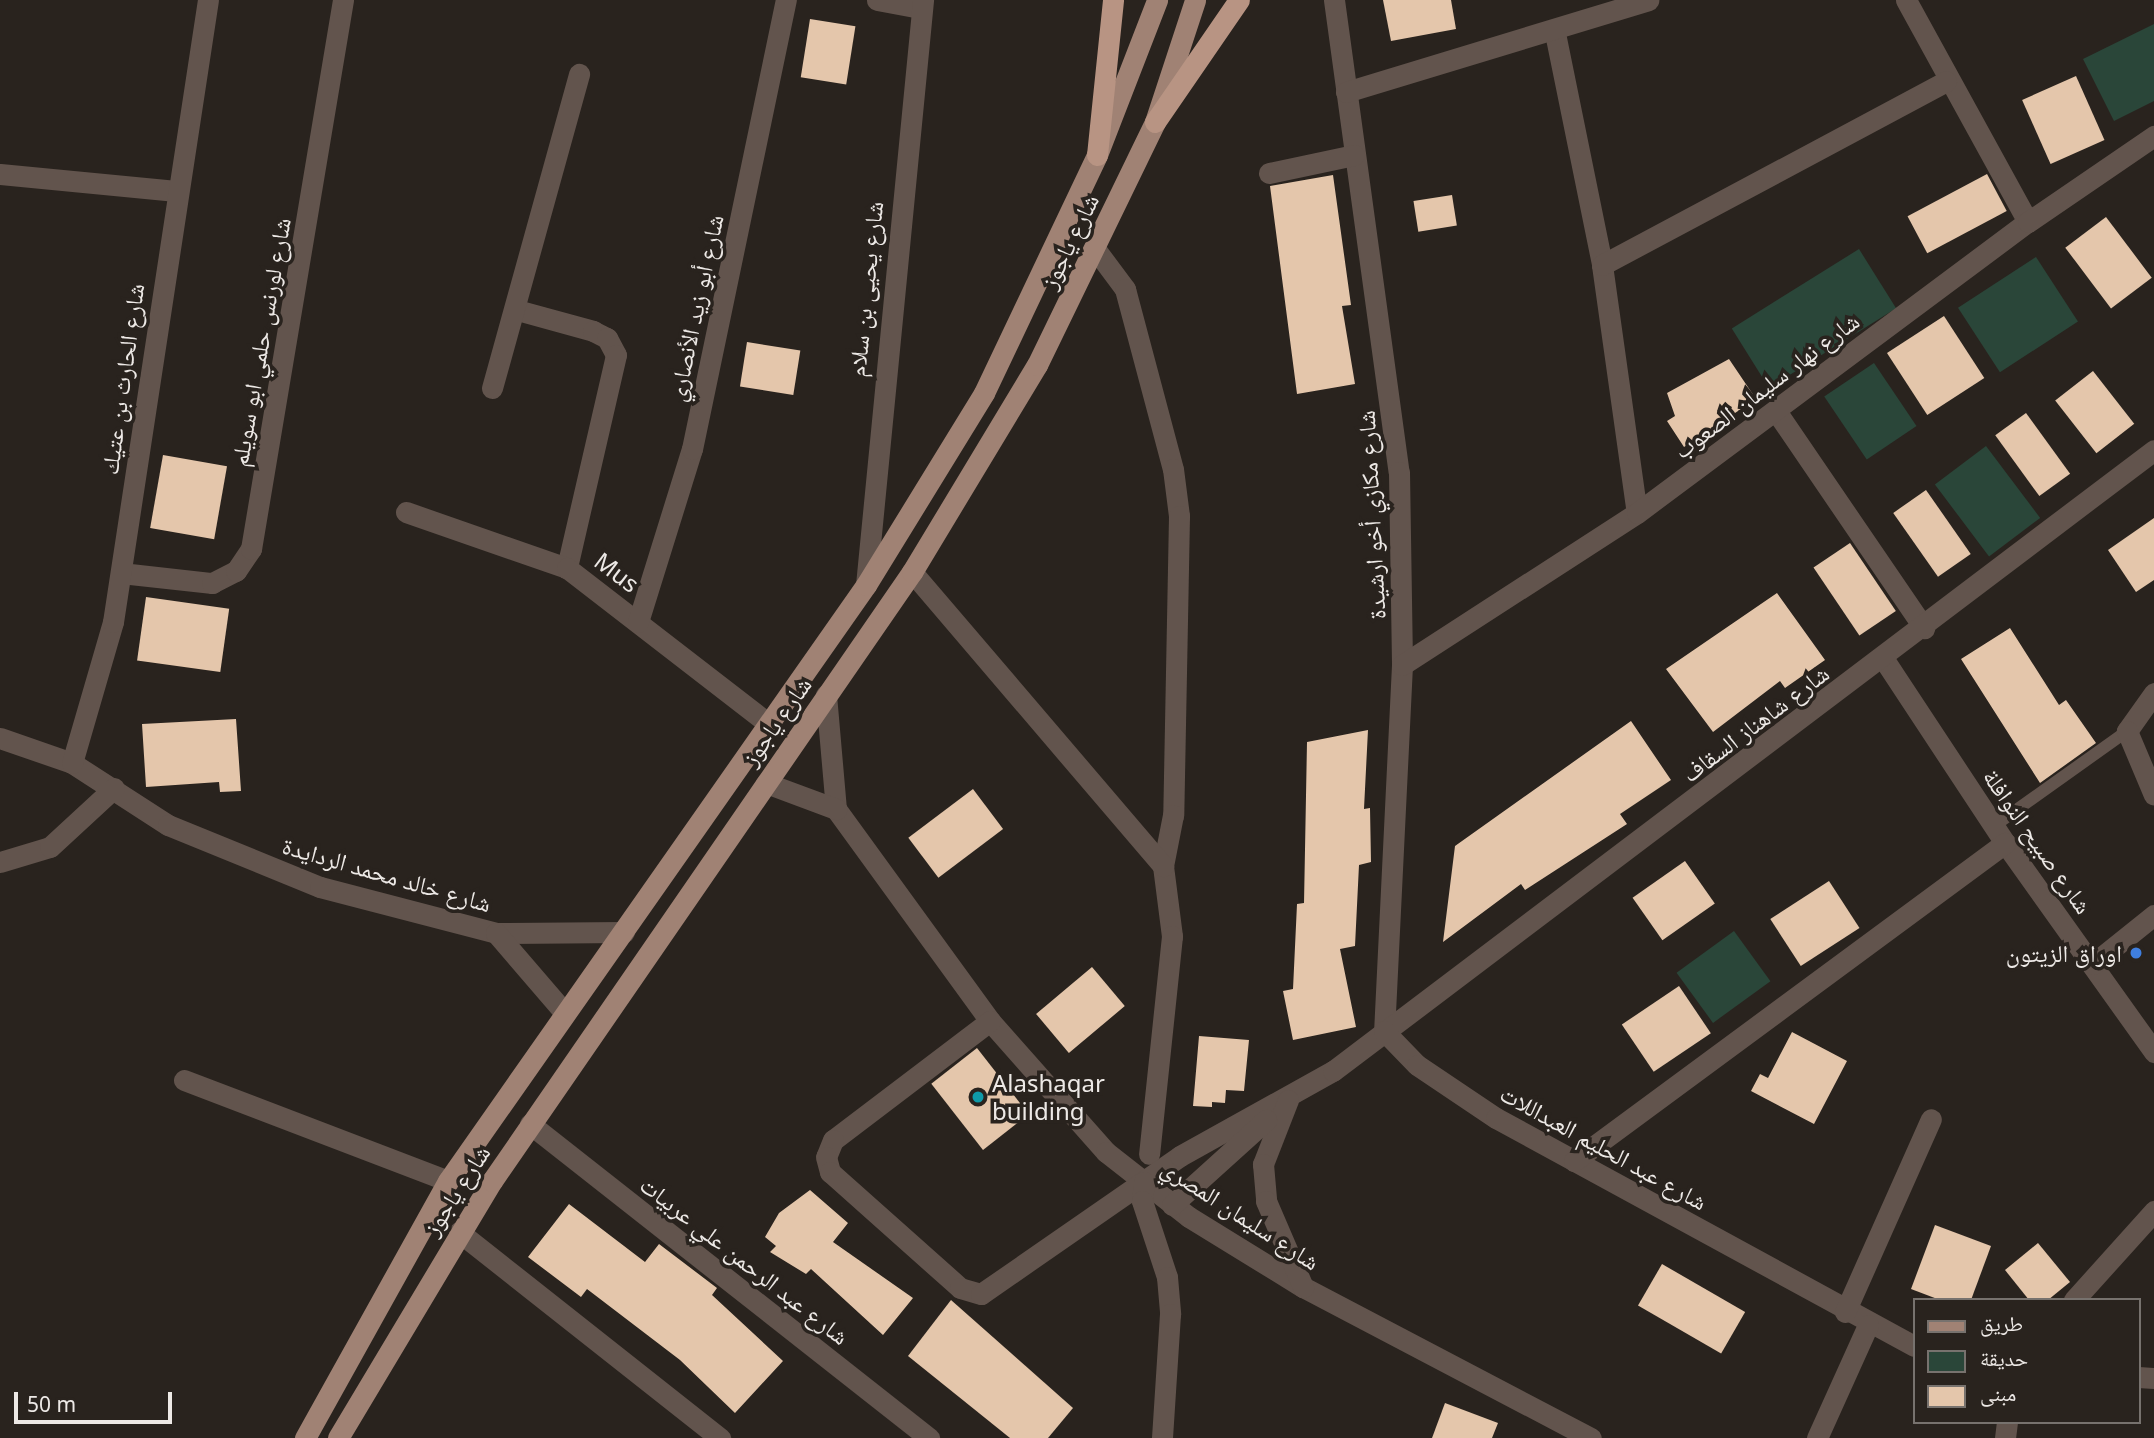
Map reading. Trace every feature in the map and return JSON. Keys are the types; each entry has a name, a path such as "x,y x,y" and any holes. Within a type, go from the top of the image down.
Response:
{"highway":[{"path":"1097,155 1112,0"},
{"path":"1155,122 1239,0"}],"main road":[{"name":"شارع ياجوز","path":"305,1438 448,1181 866,585 984,393 1097,155 1157,0"},
{"name":"شارع ياجوز","path":"338,1438 459,1232 530,1124 912,572 1037,365 1096,250 1155,122 1195,0"}],"street":[{"name":"شارع الحارث بن عتيك","path":"72,763 103,662 121,573 176,191 208,0"},
{"name":"شارع لورنس حلمي ابو سويلم","path":"121,573 212,583 236,571 251,549 343,0"},
{"name":"شارع أبو زيد الأنصاري","path":"638,622 692,449 786,0"},
{"path":"877,0 922,4"},
{"name":"شارع مكازي أخو ارشيدة","path":"1335,0 1354,155 1394,406 1402,666 1384,1031"},
{"path":"1346,92 1555,33 1648,0"},
{"path":"1906,0 1946,81 2028,222"},
{"name":"شارع يحيى بن سلام","path":"866,585 922,4"},
{"path":"1555,33 1602,265 1637,513"},
{"path":"492,388 517,310 579,74"},
{"path":"1602,265 1946,81"},
{"name":"شارع نهار سليمان الصعوب","path":"1402,666 1637,513 2028,222 2154,136"},
{"path":"1269,173 1354,155"},
{"path":"0,174 176,191"},
{"path":"1096,250 1125,289 1173,469 1179,516 1173,815 1163,866 1172,936 1149,1154"},
{"path":"517,310 593,331 607,338 617,355 567,568"},
{"path":"1776,411 1924,628"},
{"name":"شارع شاهناز السقاف","path":"1384,1031 1924,628 2154,450"},
{"name":"Mus","path":"406,512 567,568 769,724"},
{"path":"912,572 1163,866"},
{"name":"شارع صبيح النوافلة","path":"1883,658 1999,835 2154,1052"},
{"path":"2154,693 2127,731 2154,794"},
{"path":"765,783 836,809 826,695"},
{"name":"شارع خالد محمد الردايدة","path":"0,738 72,763 168,825 267,867 496,933 624,932"},
{"path":"0,862 50,847 114,788"},
{"name":"شارع سليمان المصري","path":"836,809 990,1021 1106,1152 1172,1205 1303,1287 1591,1438"},
{"path":"1574,1161 1999,835"},
{"path":"2093,964 2154,915"},
{"name":"شارع خالد محمد الردايدة","path":"496,933 564,1012"},
{"path":"990,1021 833,1140 826,1157 830,1172 960,1288 981,1294 1180,1156 1288,1100"},
{"path":"1172,1205 1288,1100 1384,1031"},
{"name":"شارع عبد الحليم العبداللات","path":"1384,1031 1417,1065 1574,1161 1868,1325 1912,1345"},
{"path":"184,1080 448,1181"},
{"path":"1288,1100 1263,1164 1266,1201 1303,1287"},
{"path":"1845,1312 1931,1119"},
{"name":"شارع عبد الرحمن علي عربيات","path":"530,1124 929,1438"},
{"path":"1106,1152 1180,1156"},
{"path":"1144,1182 1142,1201 1167,1277 1170,1314 1162,1438"},
{"path":"2076,1298 2154,1212"},
{"path":"459,1232 694,1428 720,1438"},
{"path":"1817,1438 1868,1325"}],"lane":[{"path":"1999,835 2127,731"}],"green space":[{"path":"2154,24 2154,101 2114,121 2083,59"},
{"path":"1859,249 1896,308 1769,388 1732,328"},
{"path":"2036,257 2078,322 2000,372 1958,308"},
{"path":"1874,363 1916,426 1867,460 1824,397"},
{"path":"1986,446 2040,518 1989,556 1935,485"},
{"path":"1734,931 1770,981 1713,1023 1677,973"}],"building":[{"path":"1383,0 1451,0 1456,29 1391,41"},
{"path":"810,19 855,26 846,84 801,77"},
{"path":"2076,76 2104,140 2051,164 2022,100"},
{"path":"1987,174 2007,211 1927,253 1908,216"},
{"path":"1333,175 1351,305 1342,306 1355,384 1297,394 1270,186"},
{"path":"1452,195 1457,226 1418,232 1413,201"},
{"path":"2106,217 2152,278 2111,308 2065,248"},
{"path":"1944,316 1984,378 1927,415 1887,353"},
{"path":"747,342 800,350 793,395 740,386"},
{"path":"1729,359 1756,399 1684,447 1667,421 1675,416 1667,393"},
{"path":"2093,371 2134,424 2096,453 2055,401"},
{"path":"2026,413 2070,474 2039,496 1995,435"},
{"path":"163,455 227,466 214,539 150,528"},
{"path":"1926,490 1971,554 1938,577 1893,513"},
{"path":"2154,518 2154,580 2136,592 2108,550"},
{"path":"1850,543 1896,611 1859,636 1814,568"},
{"path":"1777,593 1825,660 1785,688 1780,681 1713,732 1666,669"},
{"path":"146,597 229,609 220,672 137,660"},
{"path":"2010,628 2059,705 2066,700 2096,743 2040,783 1961,659"},
{"path":"236,719 241,791 220,792 219,782 146,787 142,724"},
{"path":"1631,721 1671,780 1620,814 1627,824 1525,890 1521,884 1443,942 1455,846"},
{"path":"1368,730 1364,809 1370,808 1371,862 1359,865 1355,946 1340,949 1356,1027 1293,1040 1283,991 1293,989 1297,904 1304,903 1307,742"},
{"path":"973,789 1003,829 938,878 908,838"},
{"path":"1685,861 1715,904 1662,940 1633,898"},
{"path":"1829,881 1859,928 1801,966 1770,919"},
{"path":"1092,967 1125,1006 1069,1053 1036,1014"},
{"path":"1679,986 1711,1033 1654,1072 1622,1025"},
{"path":"1792,1032 1847,1061 1814,1124 1751,1091 1760,1074 1768,1078"},
{"path":"1199,1036 1249,1040 1244,1091 1226,1090 1225,1103 1212,1102 1212,1107 1193,1106"},
{"name":"Alashaqar building","path":"977,1048 1029,1114 983,1150 931,1084"},
{"path":"810,1190 848,1223 833,1242 913,1298 883,1335 811,1269 806,1274 770,1252 776,1246 765,1237 779,1213"},
{"path":"569,1204 645,1262 659,1244 717,1288 712,1295 783,1361 735,1413 680,1360 587,1289 581,1297 528,1257"},
{"path":"1935,1225 1991,1246 1972,1298 1935,1298 1911,1289"},
{"path":"2038,1243 2070,1282 2050,1298 2027,1298 2005,1270"},
{"path":"1662,1264 1745,1312 1721,1354 1638,1306"},
{"path":"951,1300 1073,1408 1048,1438 1010,1438 908,1356"},
{"path":"1445,1403 1498,1423 1492,1438 1432,1438"}],"place":[{"name":"اوراق الزيتون","path":"2136,953"},
{"name":"Alashaqar building","path":"978,1097"}]}
